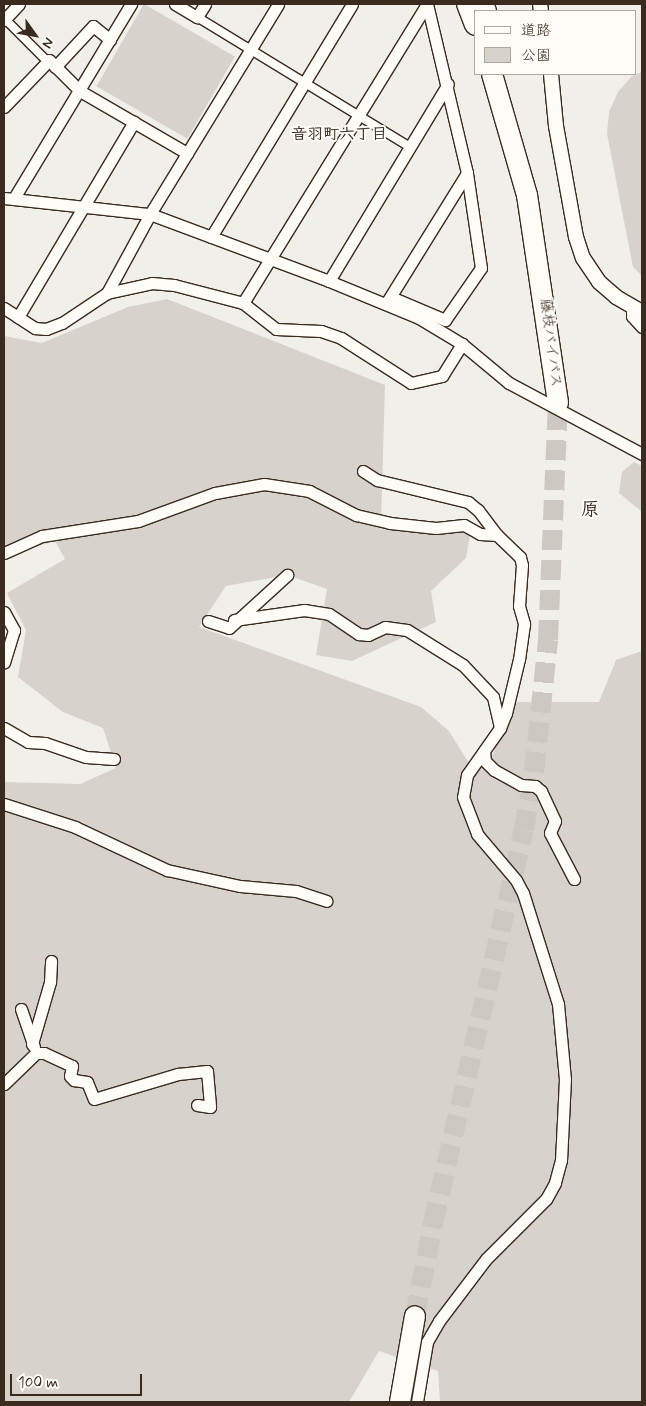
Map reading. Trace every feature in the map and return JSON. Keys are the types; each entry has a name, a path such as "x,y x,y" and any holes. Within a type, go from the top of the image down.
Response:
{"highway":[{"path":"467,4 473,19"},
{"name":"藤枝バイパス","path":"492,75 528,195 558,403 547,279 532,186 504,75"},
{"path":"400,1402 415,1316"}],"street":[{"path":"19,4 4,19 80,91 187,153"},
{"path":"131,4 80,91 9,198 150,214 211,236 271,260 329,281 445,320 481,268 466,174 448,84 427,4 271,260 243,303"},
{"path":"175,4 249,51 410,147"},
{"path":"197,17 205,4"},
{"path":"107,293 150,214 278,4"},
{"path":"211,236 352,4"},
{"path":"4,107 93,26 110,40"},
{"path":"551,75 556,126 576,237 583,258 599,282 637,309 632,316 642,327"},
{"path":"329,281 448,84"},
{"path":"18,317 134,122"},
{"path":"388,301 466,174"},
{"path":"4,308 35,328 46,329 62,323 107,293 152,283 243,303 276,329 321,331 341,338 411,383 442,376 462,344"},
{"path":"388,301 462,344 509,382 642,454"},
{"path":"363,471 377,480 468,502 478,510 497,535 512,547 522,565 519,606 524,624 519,659 500,728 467,776 463,796 477,834 516,880 523,893 558,1004 566,1079 561,1160 555,1183 546,1199 491,1254 439,1321 427,1342 417,1402"},
{"path":"4,552 42,536 138,521 215,493 264,484 309,491 356,515 390,523 436,528 464,525 480,534 497,535"},
{"path":"208,621 229,628 234,620 287,575"},
{"path":"234,620 304,610 329,614 358,634 368,635 385,627 407,630 463,665 493,697 500,728"},
{"path":"4,612 14,630 4,663"},
{"path":"4,728 28,742 44,744 86,758 114,759"},
{"path":"484,751 485,761 494,770 521,785 535,786 541,791 555,821 550,834 574,879"},
{"path":"4,804 75,828 167,870 240,886 296,891 326,901"},
{"path":"4,1084 34,1049 50,982 51,961"},
{"path":"21,1009 34,1049"},
{"path":"34,1049 72,1066 70,1076 74,1080 87,1082 94,1099 178,1074 207,1071 210,1107 197,1106"}],"green space":[{"path":"144,4 235,56 187,139 96,86"},
{"path":"642,72 642,276 633,267 607,134 609,112 618,92 632,76"},
{"path":"167,299 385,385 381,523 451,529 470,535 466,558 431,591 436,622 352,661 316,655 327,589 287,575 226,586 199,627 421,707 449,731 472,768 491,761 509,702 599,702 616,660 642,651 642,1402 440,1402 438,1371 379,1351 349,1402 4,1402 4,782 80,784 116,768 103,728 63,712 18,677 26,630 7,593 65,559 55,541 4,556 4,336 42,343 128,307"},
{"path":"634,462 642,466 642,512 619,493 622,472"}],"tunnel":[{"path":"415,1316 433,1223 524,830 534,772 548,640 558,403"}],"district":[{"name":"音羽町六丁目","path":"339,135"},
{"name":"原","path":"590,510"}]}
